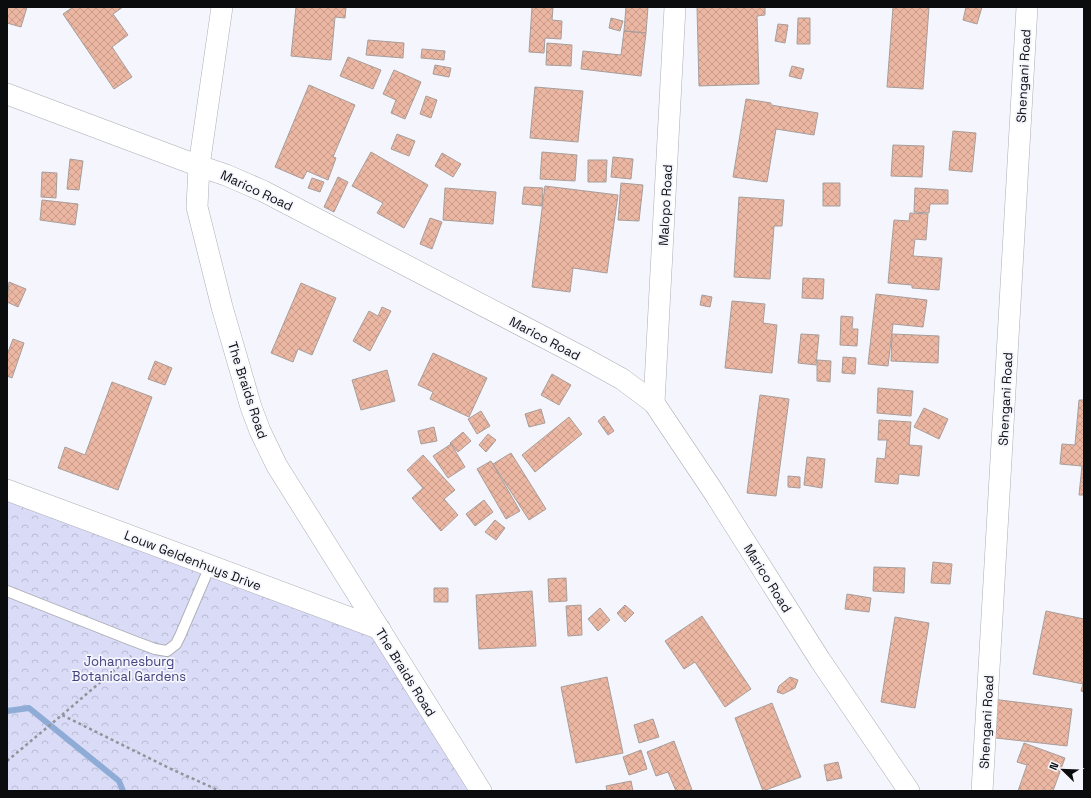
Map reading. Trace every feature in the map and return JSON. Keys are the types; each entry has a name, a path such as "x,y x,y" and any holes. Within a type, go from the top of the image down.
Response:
{"street":[{"name":"The Braids Road","path":"222,7 196,192 198,218 232,343 260,431 277,466 480,791"},
{"name":"Malopo Road","path":"654,403 675,7"},
{"name":"Shengani Road","path":"982,791 1027,7"},
{"name":"Marico Road","path":"7,94 199,166 226,174 263,191 582,357 622,380 654,403 713,491 820,660 909,791"},
{"name":"Louw Geldenhuys Drive","path":"7,490 380,629"}],"lane":[{"path":"7,591 144,645 162,651 167,651 176,644 210,566"}],"path":[{"path":"7,760 144,645"},
{"path":"61,716 220,791"}],"green space":[{"name":"Johannesburg Botanical Gardens","path":"7,494 375,627 476,791 7,791"}],"building":[{"path":"7,7 27,7 21,27 7,23"},
{"path":"73,7 123,7 113,14 128,35 112,47 132,77 114,89 63,14"},
{"path":"296,7 346,7 345,18 335,17 331,60 291,56"},
{"path":"532,7 553,7 552,20 562,21 561,39 545,38 544,53 529,52"},
{"path":"626,7 648,7 646,33 624,31"},
{"path":"697,7 765,7 765,15 757,16 759,84 699,86"},
{"path":"893,7 929,7 923,89 887,87"},
{"path":"966,7 982,7 977,24 963,20"},
{"path":"611,18 623,21 620,31 609,28"},
{"path":"798,18 810,18 810,44 797,44"},
{"path":"778,24 788,25 785,43 775,41"},
{"path":"624,31 646,33 641,76 581,69 583,51 621,55"},
{"path":"368,40 404,43 403,58 366,55"},
{"path":"547,43 572,45 571,66 546,65"},
{"path":"422,49 445,51 444,60 421,58"},
{"path":"348,57 381,70 373,89 340,76"},
{"path":"435,65 451,68 449,77 433,74"},
{"path":"792,66 804,69 801,79 789,76"},
{"path":"394,70 421,82 405,119 391,113 396,100 383,94"},
{"path":"309,85 355,105 333,157 336,158 328,180 307,171 303,179 275,167"},
{"path":"535,87 583,91 578,142 530,138"},
{"path":"426,96 437,100 431,118 420,114"},
{"path":"746,99 818,113 814,135 776,129 767,182 733,177"},
{"path":"953,131 976,133 972,172 949,170"},
{"path":"397,134 415,141 409,156 391,149"},
{"path":"893,145 924,146 922,177 891,176"},
{"path":"371,152 428,185 404,228 377,213 383,203 352,186"},
{"path":"542,152 577,155 575,181 540,179"},
{"path":"442,153 461,164 453,177 435,166"},
{"path":"613,157 633,159 631,179 611,177"},
{"path":"70,159 83,161 79,190 67,189"},
{"path":"588,160 607,160 606,182 588,182"},
{"path":"42,172 57,173 56,198 41,197"},
{"path":"338,177 348,182 334,212 324,207"},
{"path":"312,178 324,182 320,192 308,188"},
{"path":"621,183 643,185 639,221 618,220"},
{"path":"823,183 840,183 840,206 823,206"},
{"path":"545,186 618,195 607,273 573,268 570,292 532,287"},
{"path":"524,187 543,188 542,206 522,204"},
{"path":"445,188 496,192 493,224 443,220"},
{"path":"915,188 948,190 948,204 930,204 929,213 914,212"},
{"path":"739,197 784,200 782,226 774,226 770,279 734,277"},
{"path":"42,200 78,204 75,225 40,220"},
{"path":"910,213 928,214 926,240 915,239 913,256 942,258 939,290 912,288 912,285 888,283 894,220 909,221"},
{"path":"430,218 442,222 432,249 420,244"},
{"path":"803,278 824,279 823,299 802,298"},
{"path":"9,282 26,289 18,307 7,302"},
{"path":"301,283 336,298 312,355 298,349 293,362 271,353"},
{"path":"876,294 927,300 923,327 893,324 888,366 868,364"},
{"path":"702,295 712,297 710,307 700,305"},
{"path":"732,301 765,304 763,323 777,325 772,373 725,368"},
{"path":"382,307 391,311 370,351 353,341 369,311 378,316"},
{"path":"841,316 853,317 852,329 858,329 857,346 840,345"},
{"path":"801,334 819,335 816,365 798,363"},
{"path":"892,334 939,336 938,363 891,361"},
{"path":"13,339 24,343 12,378 7,376 7,355"},
{"path":"433,353 487,378 469,417 430,399 433,392 418,385"},
{"path":"843,357 856,358 855,374 842,373"},
{"path":"817,360 831,361 830,382 817,381"},
{"path":"155,361 172,368 165,385 148,379"},
{"path":"387,370 395,401 361,410 352,380"},
{"path":"552,374 571,385 559,405 541,395"},
{"path":"112,382 152,397 118,490 58,468 65,447 85,455"},
{"path":"878,388 913,391 911,416 877,413"},
{"path":"760,395 789,399 776,496 747,493"},
{"path":"1079,400 1084,400 1084,495 1079,495 1082,466 1060,464 1062,444 1075,445"},
{"path":"924,408 948,419 939,439 914,427"},
{"path":"541,409 545,423 529,427 525,414"},
{"path":"481,411 490,426 477,434 468,419"},
{"path":"604,416 614,431 608,435 598,421"},
{"path":"569,417 582,434 535,472 522,455"},
{"path":"879,420 911,422 909,445 922,446 919,476 899,474 898,484 875,482 877,458 885,459 887,440 878,440"},
{"path":"434,427 437,441 421,444 418,431"},
{"path":"463,432 471,441 458,452 450,443"},
{"path":"488,434 496,440 486,452 479,445"},
{"path":"451,444 465,467 448,478 433,456"},
{"path":"511,453 546,509 529,520 493,464"},
{"path":"423,455 455,490 444,499 458,515 441,531 412,498 423,488 407,470"},
{"path":"807,457 825,459 822,488 804,485"},
{"path":"491,461 520,511 506,519 477,469"},
{"path":"788,476 800,477 800,488 788,487"},
{"path":"484,500 493,512 475,526 466,514"},
{"path":"495,520 505,528 496,540 485,532"},
{"path":"933,562 952,564 950,584 931,583"},
{"path":"874,567 905,568 904,593 873,591"},
{"path":"566,578 567,601 549,602 548,579"},
{"path":"434,588 448,588 448,602 434,602"},
{"path":"532,591 536,646 479,649 476,595"},
{"path":"847,594 871,598 869,612 845,609"},
{"path":"581,605 582,635 568,636 566,606"},
{"path":"625,605 634,613 625,622 617,613"},
{"path":"600,608 610,620 598,631 588,619"},
{"path":"1046,611 1084,619 1084,692 1081,691 1083,684 1033,674"},
{"path":"702,616 751,689 725,707 695,662 684,669 665,641"},
{"path":"895,617 929,623 915,708 881,702"},
{"path":"607,677 623,753 576,763 561,687"},
{"path":"790,677 798,680 795,688 783,694 777,692 779,686"},
{"path":"992,699 1072,709 1067,746 987,737"},
{"path":"772,703 801,777 763,791 735,718"},
{"path":"653,719 659,737 639,743 634,725"},
{"path":"674,741 692,790 691,791 676,791 668,772 656,776 647,752"},
{"path":"1024,743 1065,758 1053,791 1018,791 1027,765 1017,762"},
{"path":"641,750 647,769 629,775 623,757"},
{"path":"838,762 842,778 827,781 824,765"},
{"path":"631,781 633,791 607,791 606,786"}],"waterway":[{"path":"7,711 29,708 119,781 123,791"}]}
